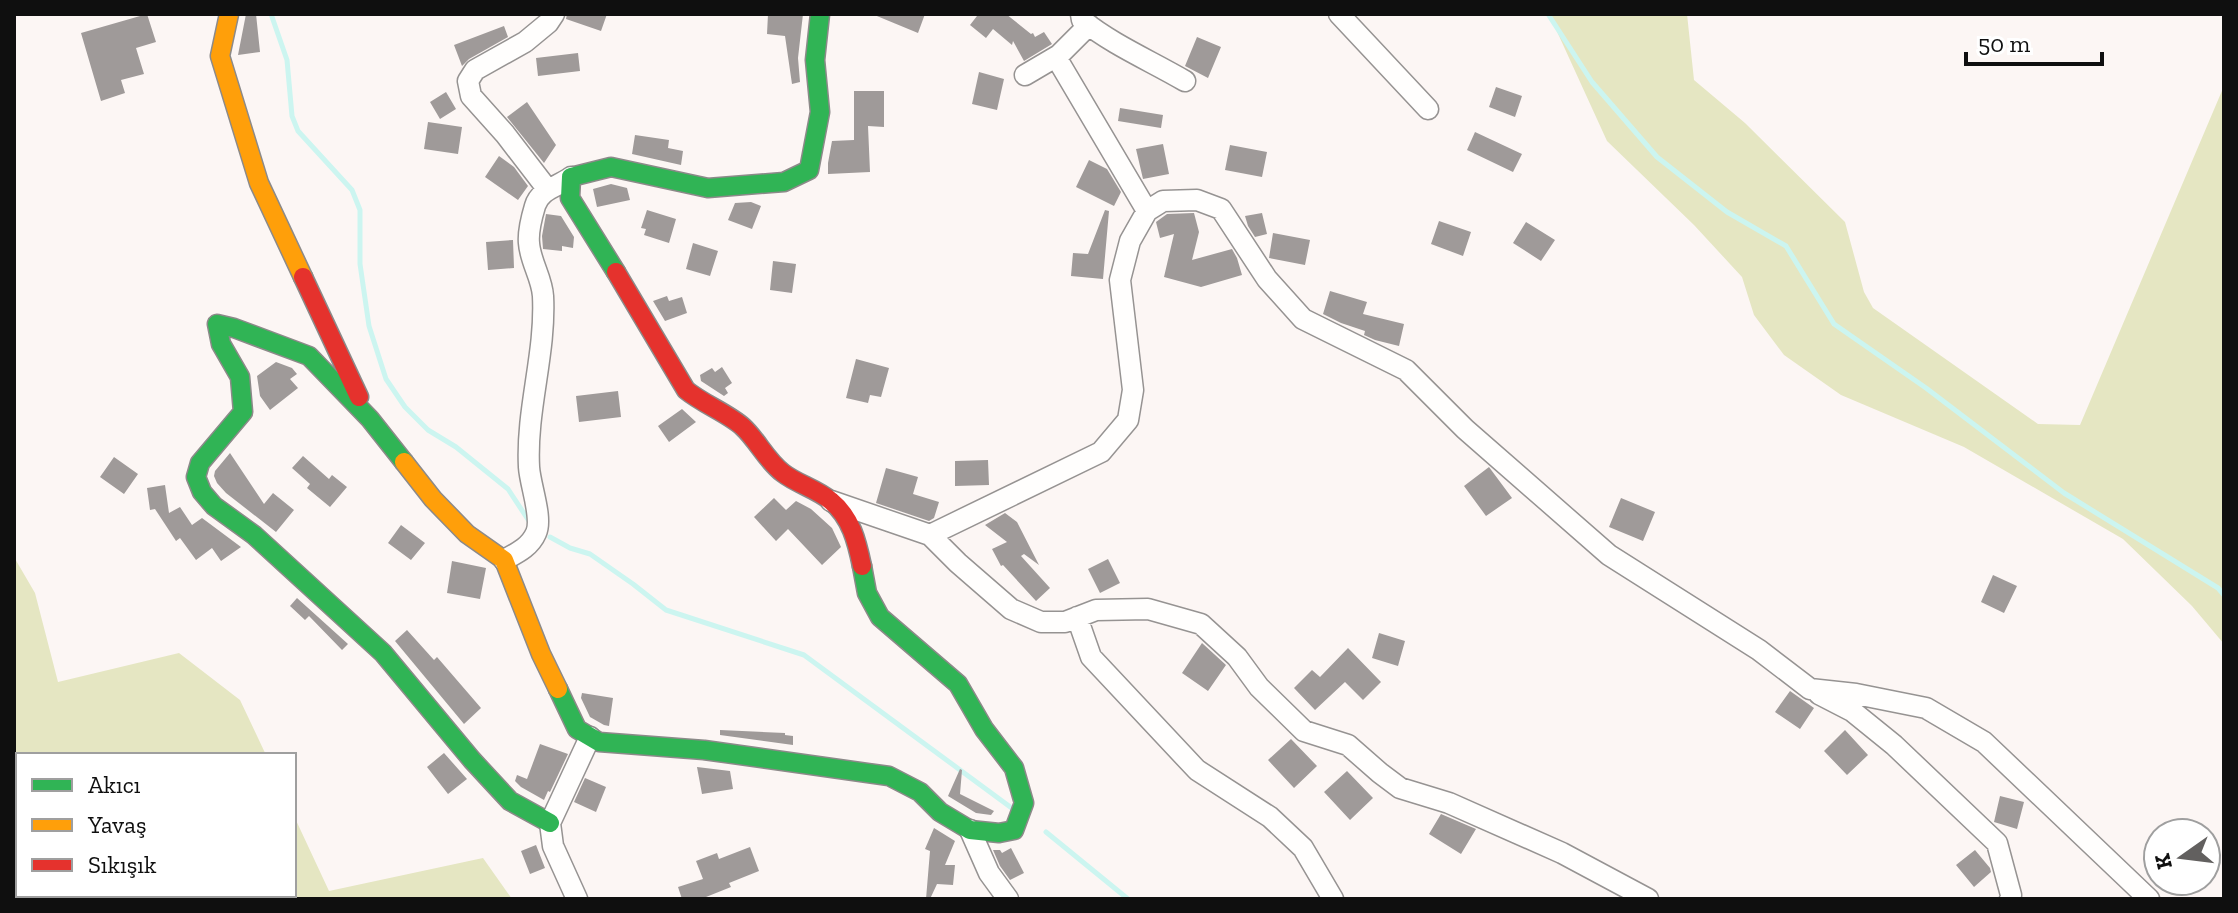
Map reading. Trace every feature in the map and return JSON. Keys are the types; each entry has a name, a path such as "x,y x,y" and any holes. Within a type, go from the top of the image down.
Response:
{"street":[{"path":"229,14 220,56 259,183 370,419"},
{"path":"548,190 471,96 468,81 475,70 525,42 554,14"},
{"path":"504,560 523,551 537,532 539,515 529,467 529,430 543,336 543,292 529,242 535,204 542,192 571,177 611,167 708,188 784,182 809,170 820,112 815,60 820,14"},
{"path":"1339,14 1428,109"},
{"path":"1025,75 1056,57 1085,20 1106,39 1185,81"},
{"path":"1056,57 1147,211"},
{"path":"571,177 570,198 686,390 742,426 767,459 785,475 831,501 930,535 1011,609 1041,622 1065,622 1096,610 1148,609 1201,624 1237,657 1259,687 1304,731 1348,745 1400,788 1449,803 1548,846 1648,899"},
{"path":"930,535 1101,452 1128,420 1133,390 1120,280 1130,241 1147,211 1163,201 1197,200 1221,209 1267,279 1303,319 1406,370 1465,429 1609,555 1759,650 1810,689 1852,711 1894,745 1997,843 2006,871 2010,899"},
{"path":"550,823 510,801 383,653 254,535 214,506 202,492 196,477 200,463 243,412 244,392 238,371 223,350 216,334 217,324 309,356 370,419 433,499 467,534 504,560 541,654 577,729 599,742 704,750 889,776 920,792 940,812 970,830 999,833 1014,830 1024,803 1014,768 984,729 958,684 880,617 867,593 856,538 831,501"},
{"path":"1077,617 1091,657 1197,770 1270,817 1303,848 1333,899"},
{"path":"1810,689 1856,694 1926,708 1984,742 2149,899"},
{"path":"577,899 553,846 550,823 590,737"},
{"path":"970,830 989,873 1008,899"}],"green space":[{"path":"1549,14 1687,14 1694,80 1745,123 1845,222 1864,292 1873,308 2038,424 2080,425 2224,86 2224,644 2192,606 2123,539 1964,447 1841,395 1784,355 1754,315 1742,277 1694,225 1607,141"},
{"path":"14,557 35,593 58,682 179,653 240,700 265,753 16,753 16,897 296,897 296,820 329,891 483,858 512,899 14,899"}],"building":[{"path":"147,14 156,42 136,48 144,74 121,80 125,93 101,101 81,33"},
{"path":"246,14 256,14 260,52 238,55"},
{"path":"567,14 607,14 601,31 566,19"},
{"path":"768,14 803,14 798,58 800,82 792,84 785,36 767,34"},
{"path":"872,14 925,14 918,33"},
{"path":"974,14 1006,14 1035,37 1044,32 1052,44 1024,61 1013,41 1012,45 993,29 986,38 970,25 977,16"},
{"path":"504,26 508,37 462,66 454,45"},
{"path":"1197,37 1221,47 1208,78 1185,66"},
{"path":"578,53 580,71 538,76 536,58"},
{"path":"979,72 1004,79 997,110 972,104"},
{"path":"1496,87 1522,96 1515,117 1489,107"},
{"path":"854,91 884,91 884,127 868,126 870,172 828,174 832,141 854,140"},
{"path":"446,92 456,109 440,119 430,102"},
{"path":"527,102 556,145 544,163 507,117"},
{"path":"1120,108 1163,115 1161,128 1118,121"},
{"path":"428,122 462,127 458,154 424,149"},
{"path":"1475,132 1522,154 1513,172 1467,150"},
{"path":"635,135 669,140 668,148 683,151 681,165 632,154"},
{"path":"1163,144 1169,174 1143,179 1136,149"},
{"path":"1230,145 1267,152 1262,177 1225,170"},
{"path":"499,156 514,167 528,186 518,200 485,177"},
{"path":"1089,160 1107,169 1121,192 1114,206 1076,187"},
{"path":"611,184 627,188 630,200 597,207 593,189"},
{"path":"751,202 761,206 752,229 728,220 735,203"},
{"path":"647,210 676,219 669,243 644,235 646,229 641,228"},
{"path":"1105,210 1109,211 1103,279 1071,276 1073,253 1088,254"},
{"path":"1194,213 1199,232 1192,260 1232,249 1242,275 1201,287 1164,277 1174,234 1160,238 1156,222 1167,214"},
{"path":"1262,213 1267,234 1255,237 1245,216"},
{"path":"546,214 561,216 574,237 573,248 562,246 562,251 543,249"},
{"path":"1439,221 1471,232 1463,256 1431,244"},
{"path":"1526,222 1555,240 1541,261 1513,243"},
{"path":"1273,233 1310,240 1305,265 1269,258"},
{"path":"513,240 514,268 488,270 486,242"},
{"path":"693,243 718,251 710,276 686,269"},
{"path":"773,261 796,264 792,293 770,290"},
{"path":"1330,291 1367,302 1363,314 1404,324 1399,346 1375,340 1364,335 1365,331 1323,314"},
{"path":"667,296 669,301 682,297 687,313 665,321 653,301"},
{"path":"856,359 889,368 881,397 870,395 868,403 846,398"},
{"path":"276,362 292,368 297,374 290,379 298,388 270,410 260,396 257,376"},
{"path":"722,367 732,383 725,388 728,393 724,396 701,381 700,375 712,368 715,372"},
{"path":"618,391 621,417 579,422 576,396"},
{"path":"682,409 696,422 669,442 658,426"},
{"path":"230,453 264,504 273,493 294,510 276,532 217,483 215,471"},
{"path":"303,456 329,479 332,475 347,487 330,507 307,488 310,484 292,468"},
{"path":"114,457 138,474 124,494 100,477"},
{"path":"988,460 989,485 955,486 955,461"},
{"path":"1489,467 1512,498 1486,516 1464,486"},
{"path":"886,468 918,477 913,494 939,502 934,518 929,521 876,503"},
{"path":"165,485 169,513 180,507 192,525 202,518 241,547 221,561 212,548 196,560 180,538 176,541 155,509 150,510 147,488"},
{"path":"774,498 786,510 796,501 811,509 832,528 841,547 822,565 788,529 776,541 754,517"},
{"path":"1621,498 1655,512 1643,541 1609,527"},
{"path":"1005,513 1017,522 1039,565 1024,554 1021,556 1050,588 1036,601 1001,566 992,549 1007,542 985,525"},
{"path":"401,525 425,543 411,560 388,543"},
{"path":"1108,559 1120,583 1100,593 1088,569"},
{"path":"452,561 486,568 480,599 447,593"},
{"path":"1993,575 2017,586 2004,613 1981,602"},
{"path":"297,598 348,644 342,650 309,616 305,620 290,606"},
{"path":"407,630 434,660 437,657 481,708 464,724 395,641"},
{"path":"1379,633 1405,641 1398,666 1372,658"},
{"path":"1202,643 1226,665 1208,691 1182,673"},
{"path":"1348,648 1381,682 1363,700 1345,682 1315,710 1294,688 1312,670 1320,677"},
{"path":"1790,691 1814,708 1800,729 1775,712"},
{"path":"582,693 613,698 609,726 590,717 581,698"},
{"path":"720,730 785,733 793,736 793,745 720,735"},
{"path":"1845,730 1868,755 1847,775 1824,751"},
{"path":"1291,739 1317,766 1294,788 1268,760"},
{"path":"540,744 568,754 544,800 515,781 517,775 527,779"},
{"path":"444,753 467,779 448,794 427,767"},
{"path":"697,767 730,771 733,789 702,794"},
{"path":"960,769 960,794 994,811 991,815 976,813 948,796"},
{"path":"1347,771 1373,798 1350,820 1324,792"},
{"path":"585,778 606,787 596,812 574,802"},
{"path":"2000,796 2024,802 2017,829 1994,822"},
{"path":"1441,814 1476,829 1461,854 1429,834"},
{"path":"934,828 955,841 945,865 955,865 953,885 937,884 930,899 926,899 930,851 925,849"},
{"path":"536,845 545,868 530,874 521,851"},
{"path":"750,847 759,871 701,899 682,899 678,887 703,879 696,861 717,853 719,859"},
{"path":"1011,848 1024,873 1010,880 993,850 1002,853"},
{"path":"1975,850 1991,872 1974,887 1956,865"}],"waterway":[{"path":"271,14 287,60 292,116 298,131 352,190 360,210 360,264 369,326 386,379 405,407 428,430 456,447 508,489 529,521"},
{"path":"1548,14 1592,82 1657,157 1727,212 1786,246 1834,324 1926,388 2064,493 2218,588 2224,595"},
{"path":"550,537 590,554 666,610 804,655 1013,809"},
{"path":"1046,832 1128,899"}],"traffic: fast":[{"path":"616,272 570,198 571,177 611,167 708,188 784,182 809,170 820,112 815,60 820,14"},
{"path":"404,462 370,419 309,356 217,324 221,344 240,377 243,412 200,463 196,477 202,492 214,506 254,535 383,653 510,801 550,823"},
{"path":"558,689 577,729 599,742 704,750 889,776 920,792 940,812 970,830 999,833 1014,830 1024,803 1014,768 984,729 958,684 880,617 867,593 862,566"}],"traffic: slow":[{"path":"229,14 220,56 259,183 303,277"},
{"path":"404,462 433,499 467,534 504,560 558,689"}],"traffic: jam":[{"path":"616,272 686,390 743,427 783,473 838,507 852,530 862,566"},
{"path":"303,277 359,397"}]}
